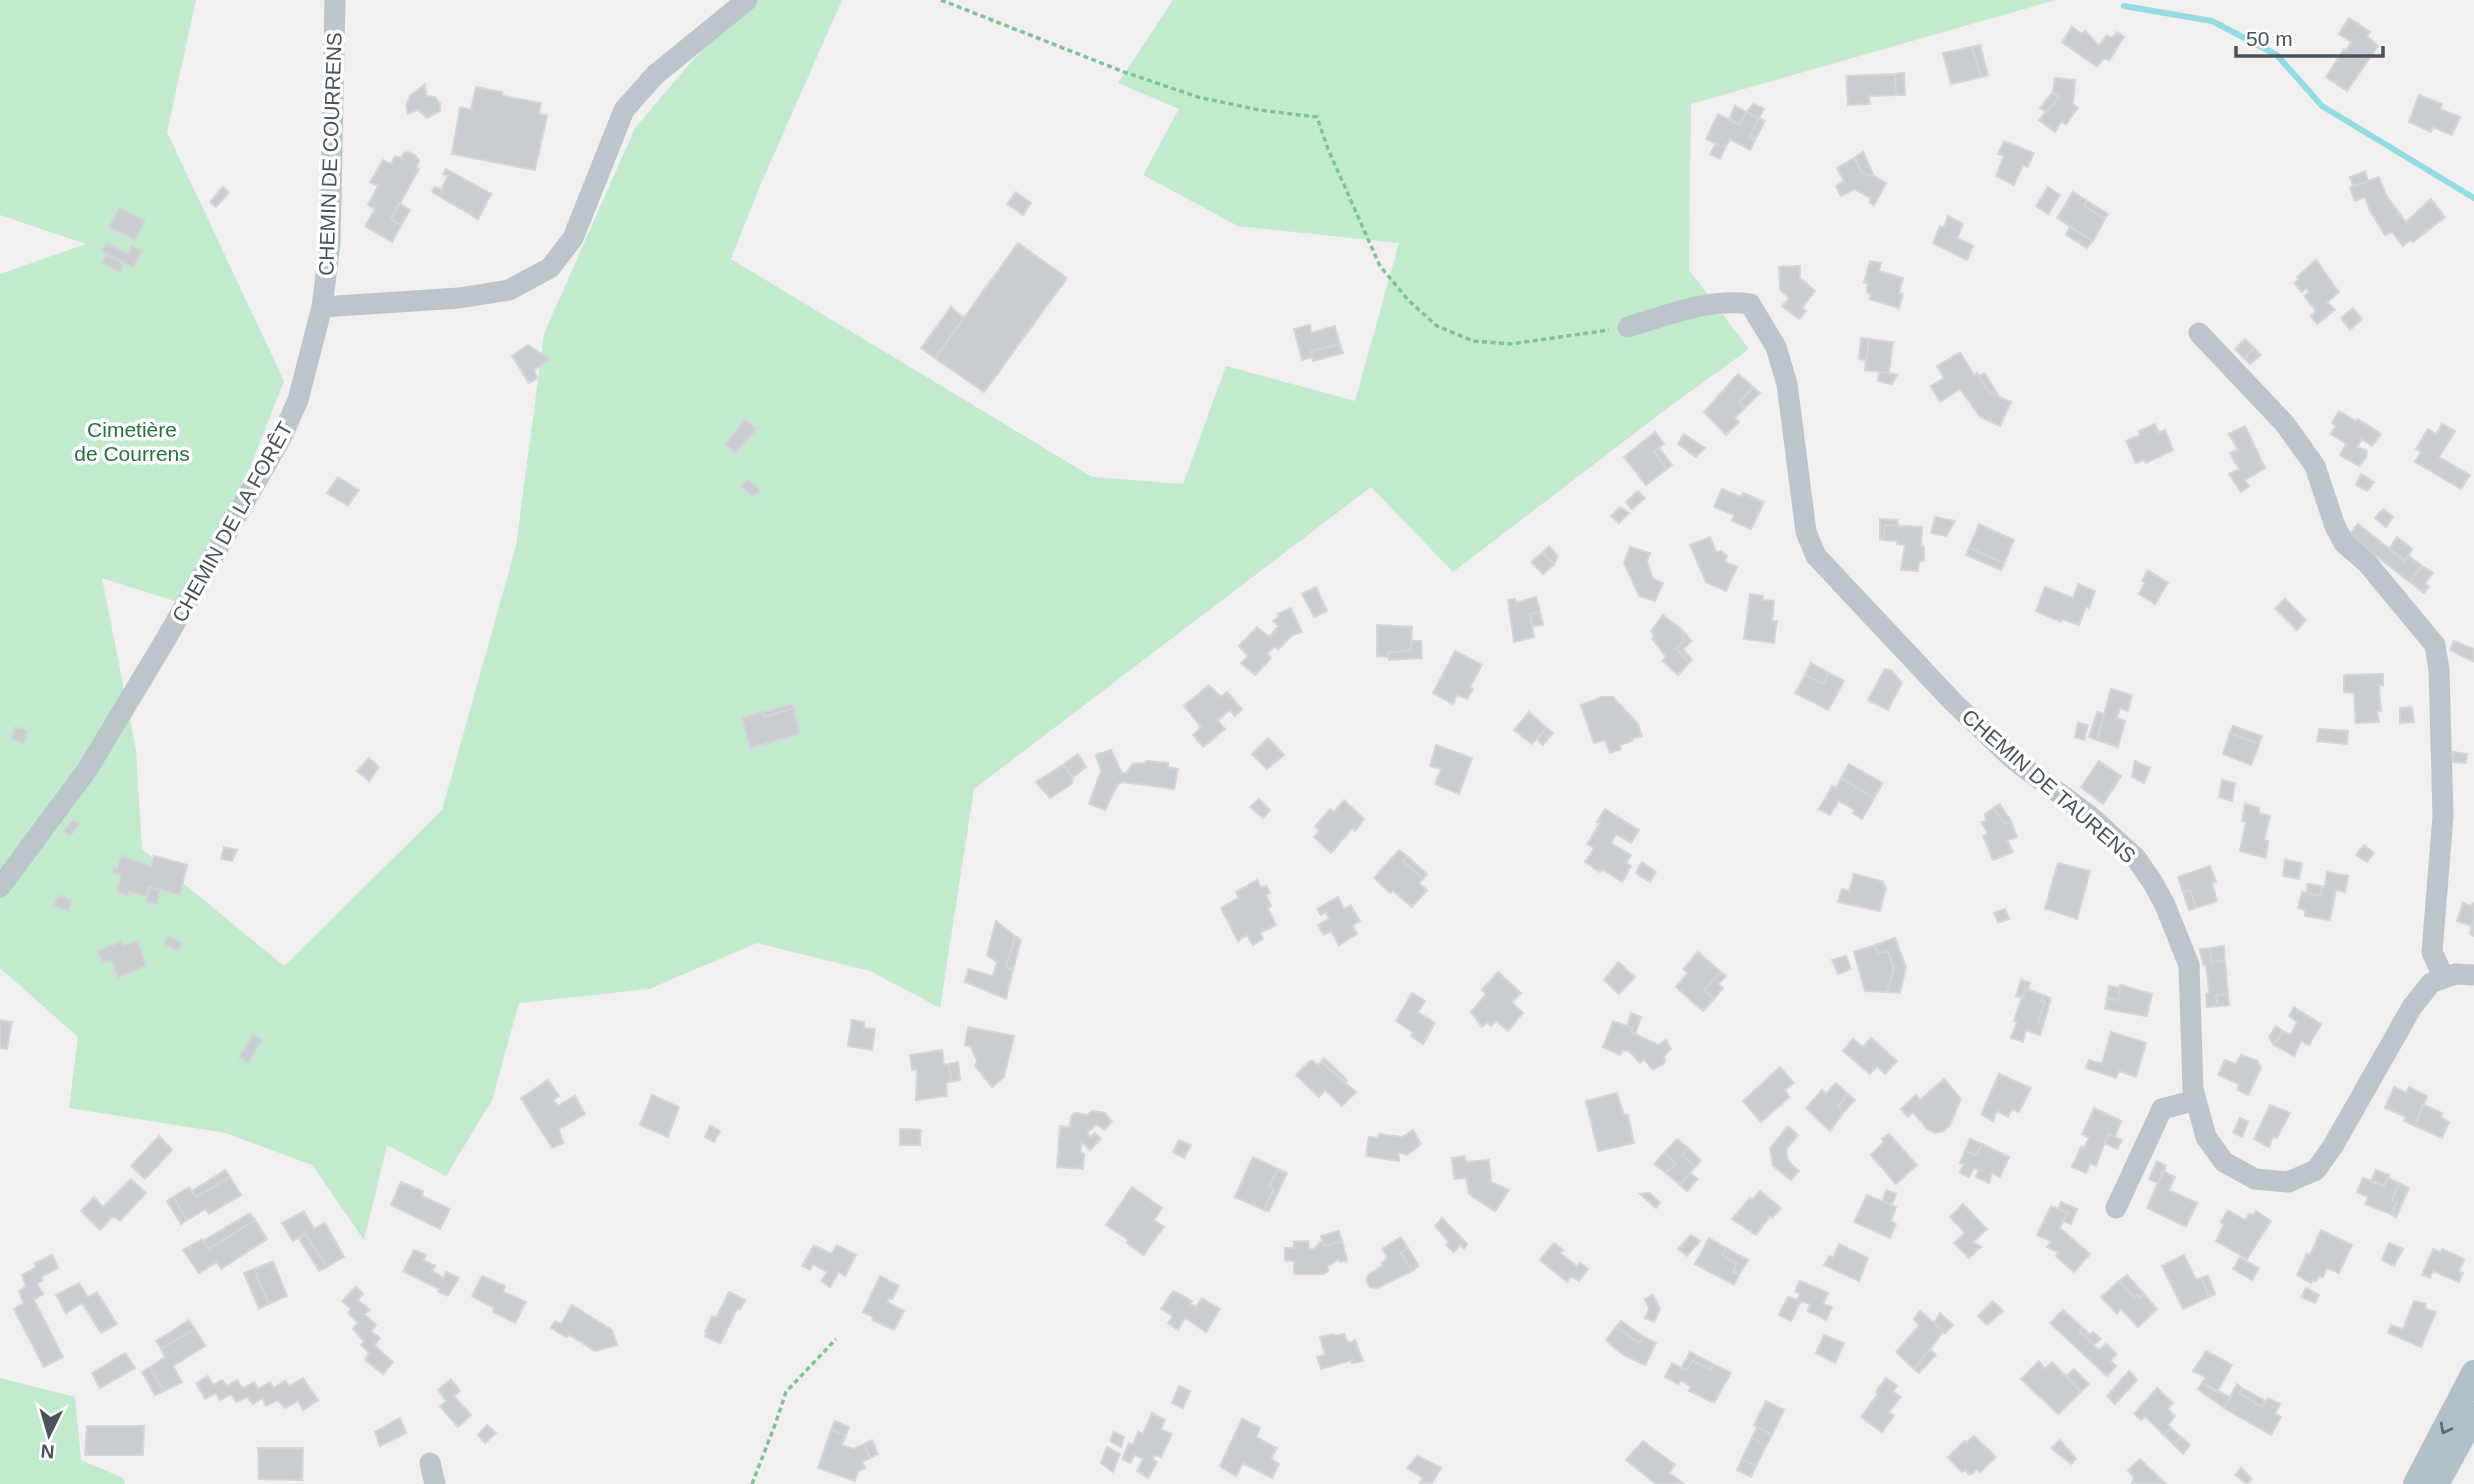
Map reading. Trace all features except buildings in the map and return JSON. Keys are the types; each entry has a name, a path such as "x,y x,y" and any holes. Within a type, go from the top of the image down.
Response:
{"main road":[{"path":"2416,1484 2474,1373"},
{"path":"2436,1484 2474,1415"}],"street":[{"name":"CHEMIN DE COURRENS","path":"322,307 330,243 335,0"},
{"path":"322,307 459,298 509,290 550,268 573,238 624,110 655,75 747,0"},
{"name":"CHEMIN DE TAURENS","path":"1628,327 1696,307 1729,301 1750,304 1776,347 1787,384 1806,532 1816,556 1953,702 2014,760 2090,816 2136,858 2154,883 2189,965 2193,1089 2206,1136 2224,1162 2255,1179 2288,1182 2316,1170 2333,1146 2412,1007 2431,983 2444,978"},
{"name":"CHEMIN DE LA FORÊT","path":"0,887 87,770 281,438 298,400 322,307"},
{"path":"2199,333 2285,424 2315,466 2335,526 2344,543 2367,563 2435,645 2443,816 2432,953 2444,978 2455,974 2474,975"},
{"path":"2116,1208 2162,1109 2196,1100"}],"path":[{"path":"942,0 1124,72 1198,97 1259,110 1317,117 1328,149 1380,266 1409,301 1437,326 1473,341 1511,344 1574,337 1628,327"},
{"path":"752,1484 786,1392 836,1339"}],"green space":[{"name":"Cimetière de Courrens","path":"0,0 196,0 167,132 284,381 236,503 181,603 102,578 136,750 142,849 284,966 442,810 516,546 544,334 635,128 693,60 753,0 842,0 760,186 731,259 1092,477 1183,484 1226,366 1355,401 1399,243 1238,226 1143,175 1179,109 1118,83 1173,0 2056,0 1691,104 1689,270 1749,349 1453,572 1371,487 974,789 940,1008 870,971 757,943 649,989 519,1003 492,1100 446,1176 387,1145 364,1240 312,1165 226,1133 69,1108 78,1037 0,968 0,274 86,244 0,215"},
{"path":"0,1378 75,1397 81,1460 123,1478 125,1484 0,1484"}],"waterway":[{"path":"2124,6 2212,21 2277,55 2322,106 2474,198"}]}
